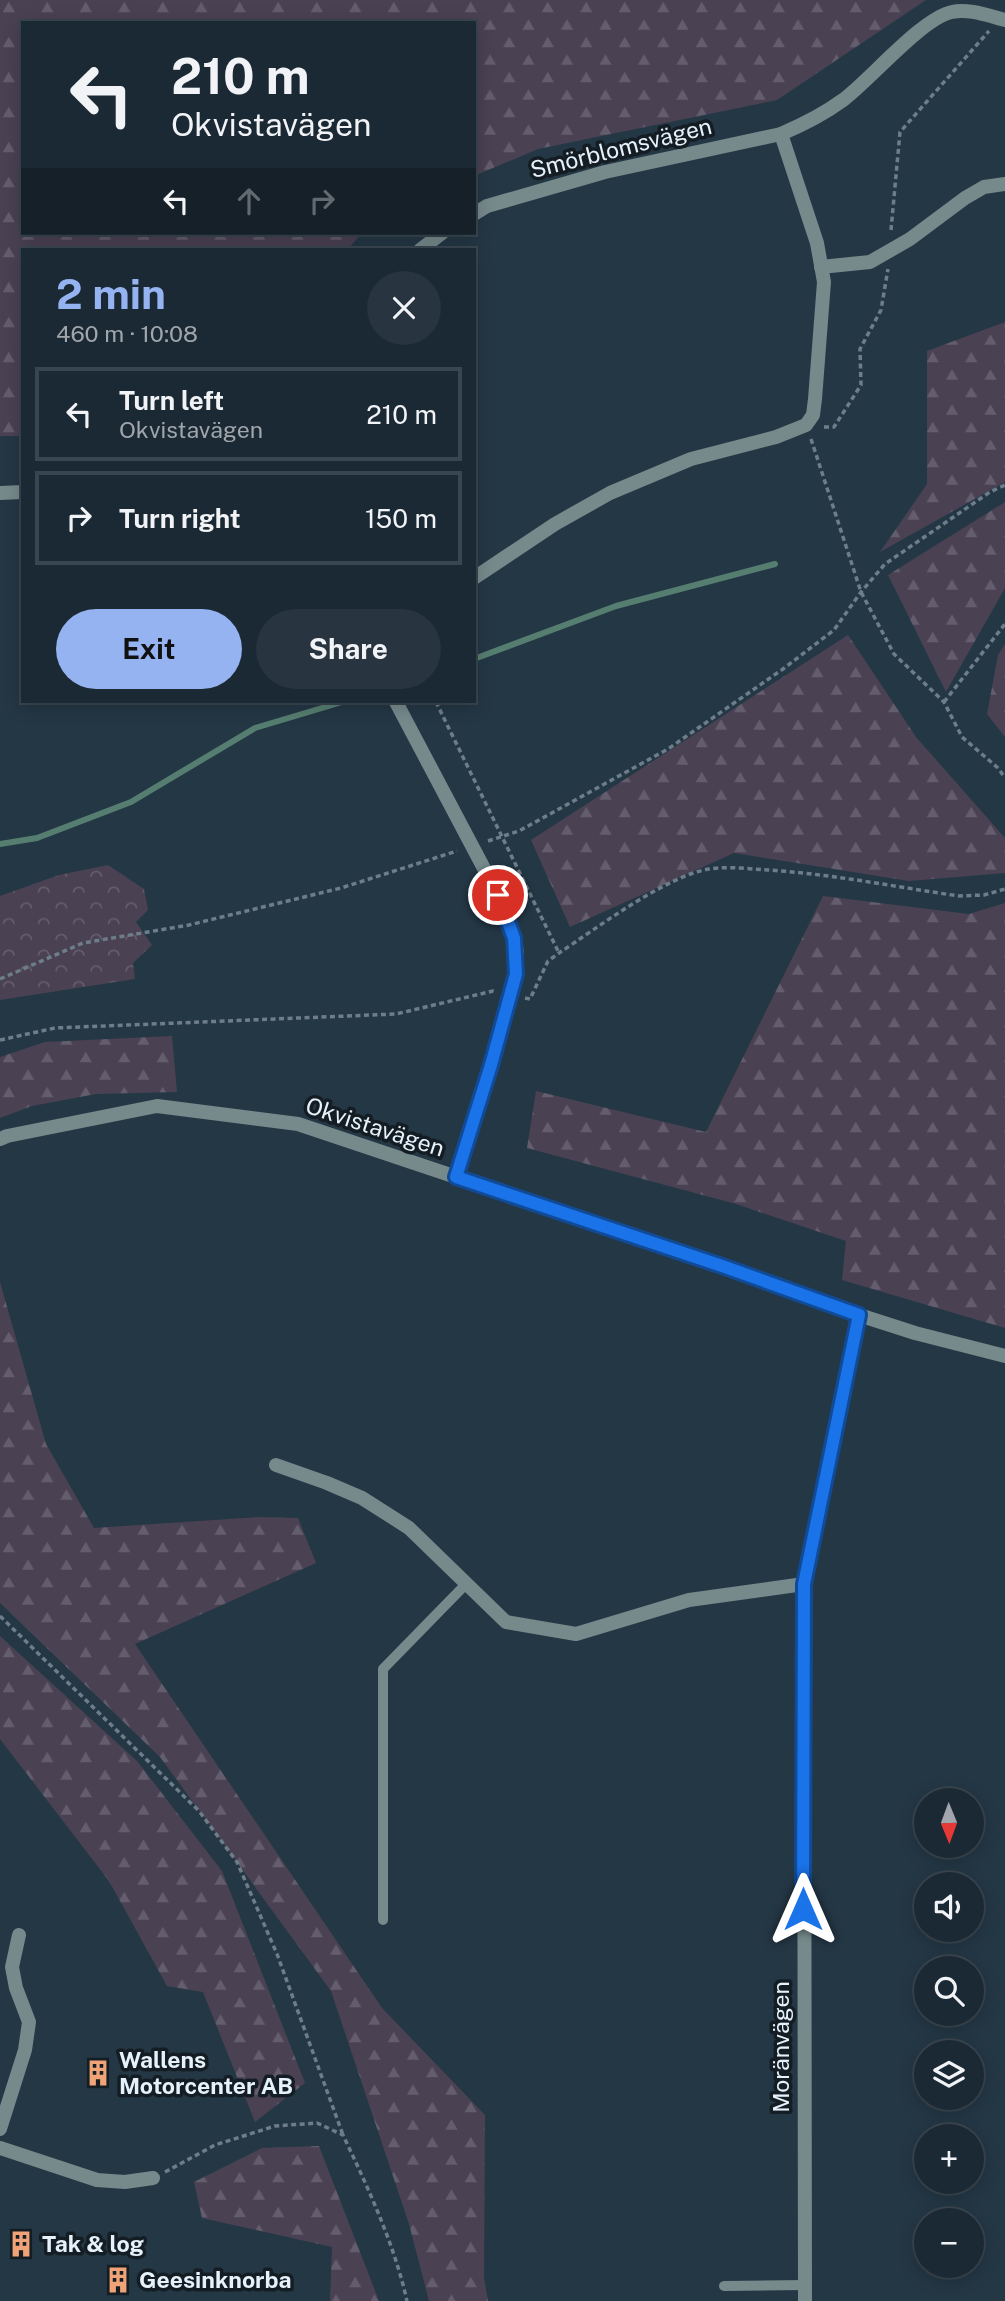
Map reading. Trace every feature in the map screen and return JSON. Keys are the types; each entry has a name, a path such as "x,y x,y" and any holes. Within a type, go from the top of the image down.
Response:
{"street":[{"name":"Smörblomsvägen","path":"476,213 487,206 606,172 781,134 844,100 943,14 955,11 1003,19"},
{"path":"476,577 555,524 610,493 691,459 776,437 806,425 813,415 824,282 817,243 781,134"},
{"path":"821,267 870,262 891,252 984,187 1005,184"},
{"path":"422,248 439,235"},
{"path":"0,493 21,492"},
{"path":"397,703 498,895 514,938 516,974 456,1177"},
{"name":"Okvistavägen","path":"0,1139 157,1107 298,1124 725,1267 859,1315 915,1333 1005,1356"},
{"name":"Moränvägen","path":"805,2301 804,1584 859,1315"},
{"path":"276,1465 362,1498 409,1528 506,1622 576,1634 689,1600 804,1584"},
{"path":"0,2129 25,2050 29,2022 16,1988 12,1967 19,1935"},
{"path":"0,2148 97,2180 125,2182 153,2178"}],"lane":[{"path":"383,1920 383,1669 466,1584"},
{"path":"724,2286 805,2285"}],"path":[{"path":"1003,19 900,132 892,201 891,252 881,310 860,349 861,384 834,427 806,425 861,592 894,654 944,702 962,737 998,768 1005,778"},
{"path":"0,979 83,943 189,925 329,891 519,831 668,749 835,630 861,592 885,564 990,492 1005,485"},
{"path":"944,702 1005,624"},
{"path":"436,703 559,953"},
{"path":"0,1616 199,1811 237,1862 277,1954 343,2135 369,2189 402,2279 407,2301"},
{"path":"153,2178 215,2145 275,2126 317,2123 343,2135"}],"green space":[{"path":"0,0 926,0 777,100 538,149 476,175 476,21 21,21 21,235 360,235 349,248 21,248 21,436 0,436"},
{"path":"1005,322 1005,482 880,552 927,484 927,351"},
{"path":"1005,502 1005,588 946,692 888,575"},
{"path":"848,635 916,737 1005,838 1005,873 909,881 734,853 570,927 531,840"},
{"path":"1005,644 1005,737 987,714 998,655"},
{"path":"108,865 144,889 148,910 136,922 152,945 133,963 135,979 0,1000 0,896 59,875"},
{"path":"823,896 969,914 1005,903 1005,1328 842,1280 846,1241 736,1204 527,1148 536,1091 706,1132"},
{"path":"172,1036 177,1092 96,1094 32,1106 0,1118 0,1057 45,1042"},
{"path":"0,1282 46,1444 94,1528 258,1517 298,1518 316,1563 135,1644 382,2008 485,2115 484,2278 488,2301 429,2301 409,2224 331,1991 160,1757 0,1603"},
{"path":"0,1636 137,1761 222,1871 305,2083 255,2122 203,1992 167,1986 109,1881 0,1739"},
{"path":"319,2146 379,2301 330,2301 332,2247 202,2218 194,2182 262,2148"}],"waterway":[{"path":"476,658 616,606 775,564"},
{"path":"0,844 37,838 131,802 255,728 339,703"}],"place":[{"name":"Wallens Motorcenter AB","path":"98,2073"},
{"name":"Tak & log","path":"21,2244"},
{"name":"Geesinknorba","path":"118,2280"}],"route":[{"path":"498,895 514,938 517,953 516,974 456,1177 859,1315 804,1584 803,1909"}]}
